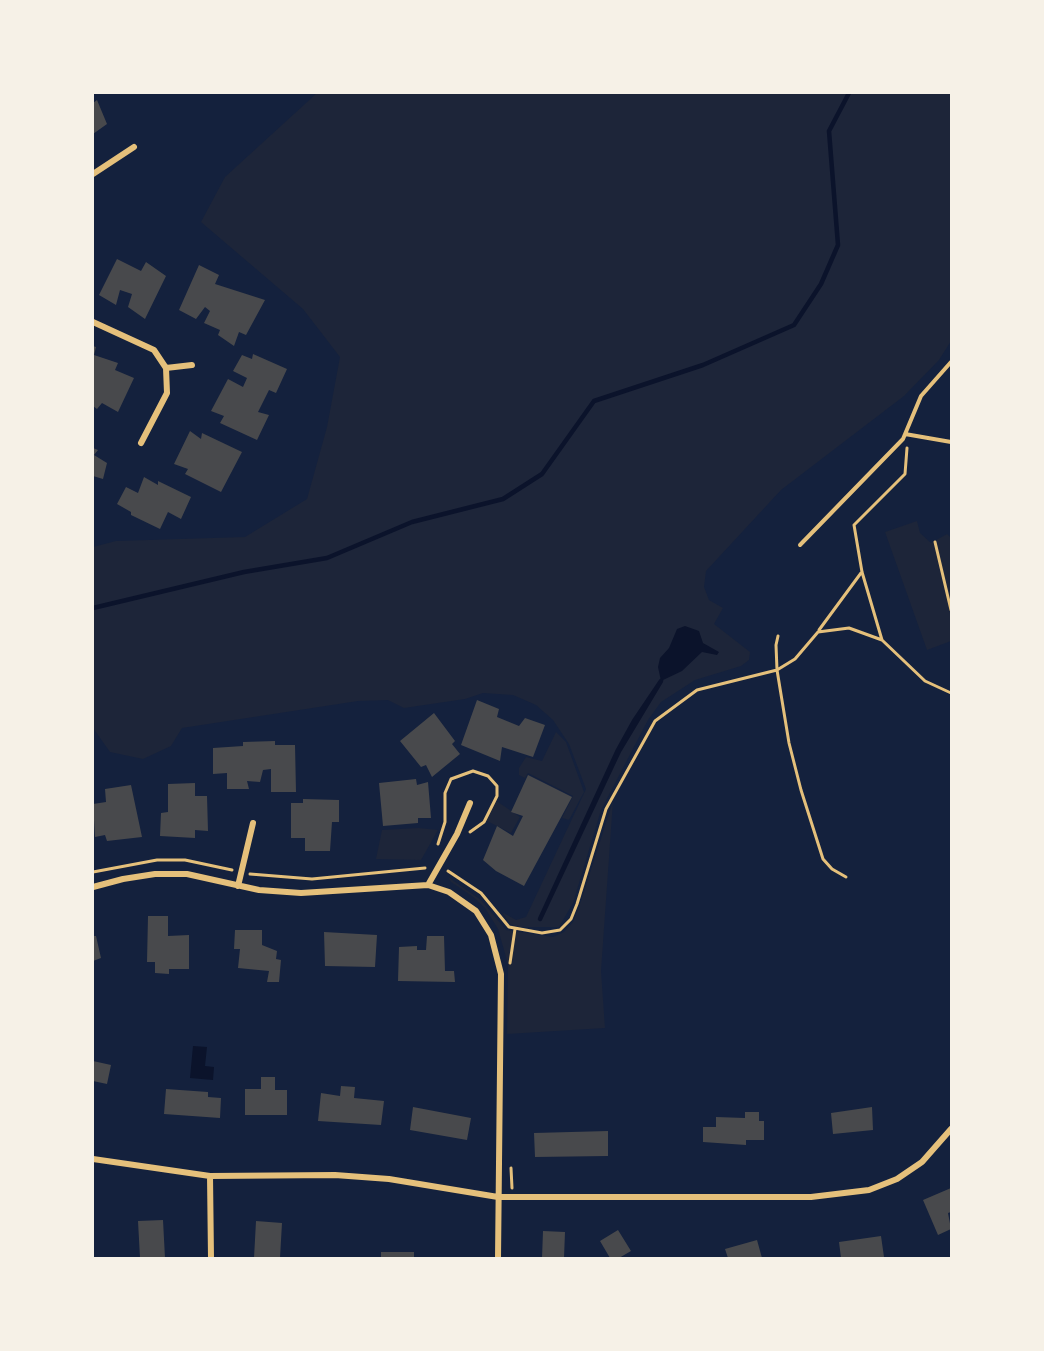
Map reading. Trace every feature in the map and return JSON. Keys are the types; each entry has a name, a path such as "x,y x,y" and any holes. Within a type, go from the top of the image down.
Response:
{"street":[{"path":"93,174 134,147"},
{"path":"93,322 154,350 166,368 167,393 141,443"},
{"path":"166,368 192,365"},
{"path":"428,885 457,834 470,803"},
{"path":"238,886 253,823"},
{"path":"93,887 155,874 187,874 238,886 301,893 428,885 449,892 476,910 491,935 501,974 498,1258"},
{"path":"93,1159 210,1176 346,1176 389,1179 498,1197 841,1196 869,1190 897,1179 922,1162 951,1129"},
{"path":"210,1176 211,1258"}],"lane":[{"path":"800,544 904,436 921,396 951,362"},
{"path":"904,436 951,442"}],"path":[{"path":"882,640 862,572 854,525 905,474 909,451 904,436"},
{"path":"935,542 951,610"},
{"path":"450,863 448,871 481,893 509,927 542,933 560,930 571,918 577,904 606,809 655,721 697,690 777,670 795,659 862,572"},
{"path":"818,632 849,628 882,640 925,681 951,693"},
{"path":"778,636 777,670 789,743 818,848 832,868 846,876"},
{"path":"436,848 446,822 445,793 451,779 473,771 488,776 498,786 497,796 484,822 464,840"},
{"path":"93,872 147,861 185,860 260,876 312,879 425,868 429,863"}],"shaded area":[{"path":"317,93 951,93 951,341 939,360 904,396 781,490 706,571 704,587 709,600 723,608 714,624 750,652 749,660 741,666 695,680 661,702 648,720 601,810 573,903 559,927 519,927 510,924 502,912 516,920 526,917 586,789 569,744 553,720 536,705 513,695 483,693 465,699 404,708 388,700 358,701 182,728 171,746 143,759 110,752 93,728 93,547 116,541 245,537 307,499 327,427 340,357 303,309 201,222 225,177"},
{"path":"917,521 920,533 931,543 947,534 951,538 951,641 927,650 885,532"},
{"path":"685,626 699,631 703,643 719,652 717,655 702,652 682,671 661,681 658,667 660,658 669,648 677,629"},
{"path":"556,732 566,742 584,792 569,820 562,818 573,796 528,773 525,778 519,775 519,768 526,757 542,761"},
{"path":"495,800 520,817 511,833 485,820"},
{"path":"613,801 601,971 605,1028 507,1034 508,964 498,929 485,908 451,882 448,877 481,900 506,930 553,937 564,932 573,922 581,901"},
{"path":"418,828 438,830 421,860 376,859 382,830"},
{"path":"193,1046 207,1047 205,1066 214,1067 213,1080 190,1078"}],"building":[{"path":"97,100 107,124 93,134 93,103"},
{"path":"117,259 141,271 146,262 166,276 145,319 128,307 132,294 120,290 116,305 99,295"},
{"path":"199,265 219,275 215,284 265,300 246,335 239,332 234,346 218,335 220,330 204,323 210,311 205,307 196,319 179,310"},
{"path":"93,346 96,347 94,355 118,363 115,370 134,378 118,412 102,403 97,409 93,406"},
{"path":"253,354 287,369 276,393 269,390 258,412 269,415 257,440 220,423 224,416 211,411 228,379 243,387 247,378 233,371 242,355 252,359"},
{"path":"190,431 201,439 202,433 242,452 221,492 185,474 188,469 174,464"},
{"path":"93,448 98,450 94,455 107,463 103,479 93,476"},
{"path":"144,477 158,485 158,481 191,497 181,519 168,512 160,529 131,515 131,512 117,504 126,487 138,493"},
{"path":"477,700 499,709 497,717 519,726 525,718 545,725 533,757 502,747 500,761 461,745"},
{"path":"434,713 455,741 452,744 460,754 432,777 426,765 421,767 400,741"},
{"path":"275,741 275,745 295,745 296,792 271,792 271,769 263,770 260,782 247,781 249,789 227,789 227,773 213,774 213,748 243,746 243,742"},
{"path":"528,775 572,797 524,886 496,871 483,860 497,826 513,836 523,816 511,812"},
{"path":"416,779 417,785 428,782 431,818 418,818 418,823 383,826 379,783"},
{"path":"195,783 195,796 207,796 208,831 195,830 195,838 160,836 161,813 168,812 168,784"},
{"path":"131,785 142,837 107,841 105,835 95,837 93,804 106,802 105,789"},
{"path":"303,799 339,800 339,822 332,822 330,851 305,851 305,838 291,838 291,803 303,803"},
{"path":"148,916 168,916 168,936 189,935 189,969 169,969 169,974 155,973 155,962 147,962"},
{"path":"235,930 262,930 262,945 277,951 276,959 281,960 279,982 267,982 269,971 238,968 240,949 234,949"},
{"path":"324,932 377,935 375,967 325,966"},
{"path":"93,936 96,936 101,958 93,961"},
{"path":"427,936 444,936 445,971 454,971 455,982 398,981 399,947 417,946 417,950 426,950"},
{"path":"93,1061 111,1065 107,1084 93,1081"},
{"path":"261,1077 275,1077 275,1090 287,1090 287,1115 245,1115 245,1089 261,1089"},
{"path":"341,1086 355,1087 354,1098 384,1101 381,1125 318,1121 321,1093 340,1096"},
{"path":"166,1089 208,1092 208,1097 221,1098 220,1118 164,1114"},
{"path":"413,1107 471,1118 467,1140 410,1130"},
{"path":"872,1107 873,1130 833,1134 831,1113"},
{"path":"745,1112 759,1112 759,1121 764,1121 764,1140 746,1140 746,1145 703,1142 703,1127 716,1127 716,1117 745,1118"},
{"path":"608,1131 608,1156 535,1157 534,1133"},
{"path":"951,1188 951,1212 948,1213 951,1229 938,1235 923,1200"},
{"path":"163,1220 165,1258 140,1258 138,1221"},
{"path":"256,1221 282,1223 280,1258 254,1258"},
{"path":"618,1230 631,1251 619,1258 610,1258 600,1241"},
{"path":"543,1231 565,1232 564,1258 542,1258"},
{"path":"881,1236 884,1257 841,1258 839,1242"},
{"path":"757,1240 762,1258 728,1258 725,1249"},
{"path":"381,1252 414,1252 414,1258 381,1258"}],"waterway":[{"path":"93,608 244,572 327,558 412,522 503,499 542,474 594,401 703,365 794,325 821,284 838,245 829,131 849,93"},
{"path":"661,681 619,751 540,919 618,750 661,681"}]}
